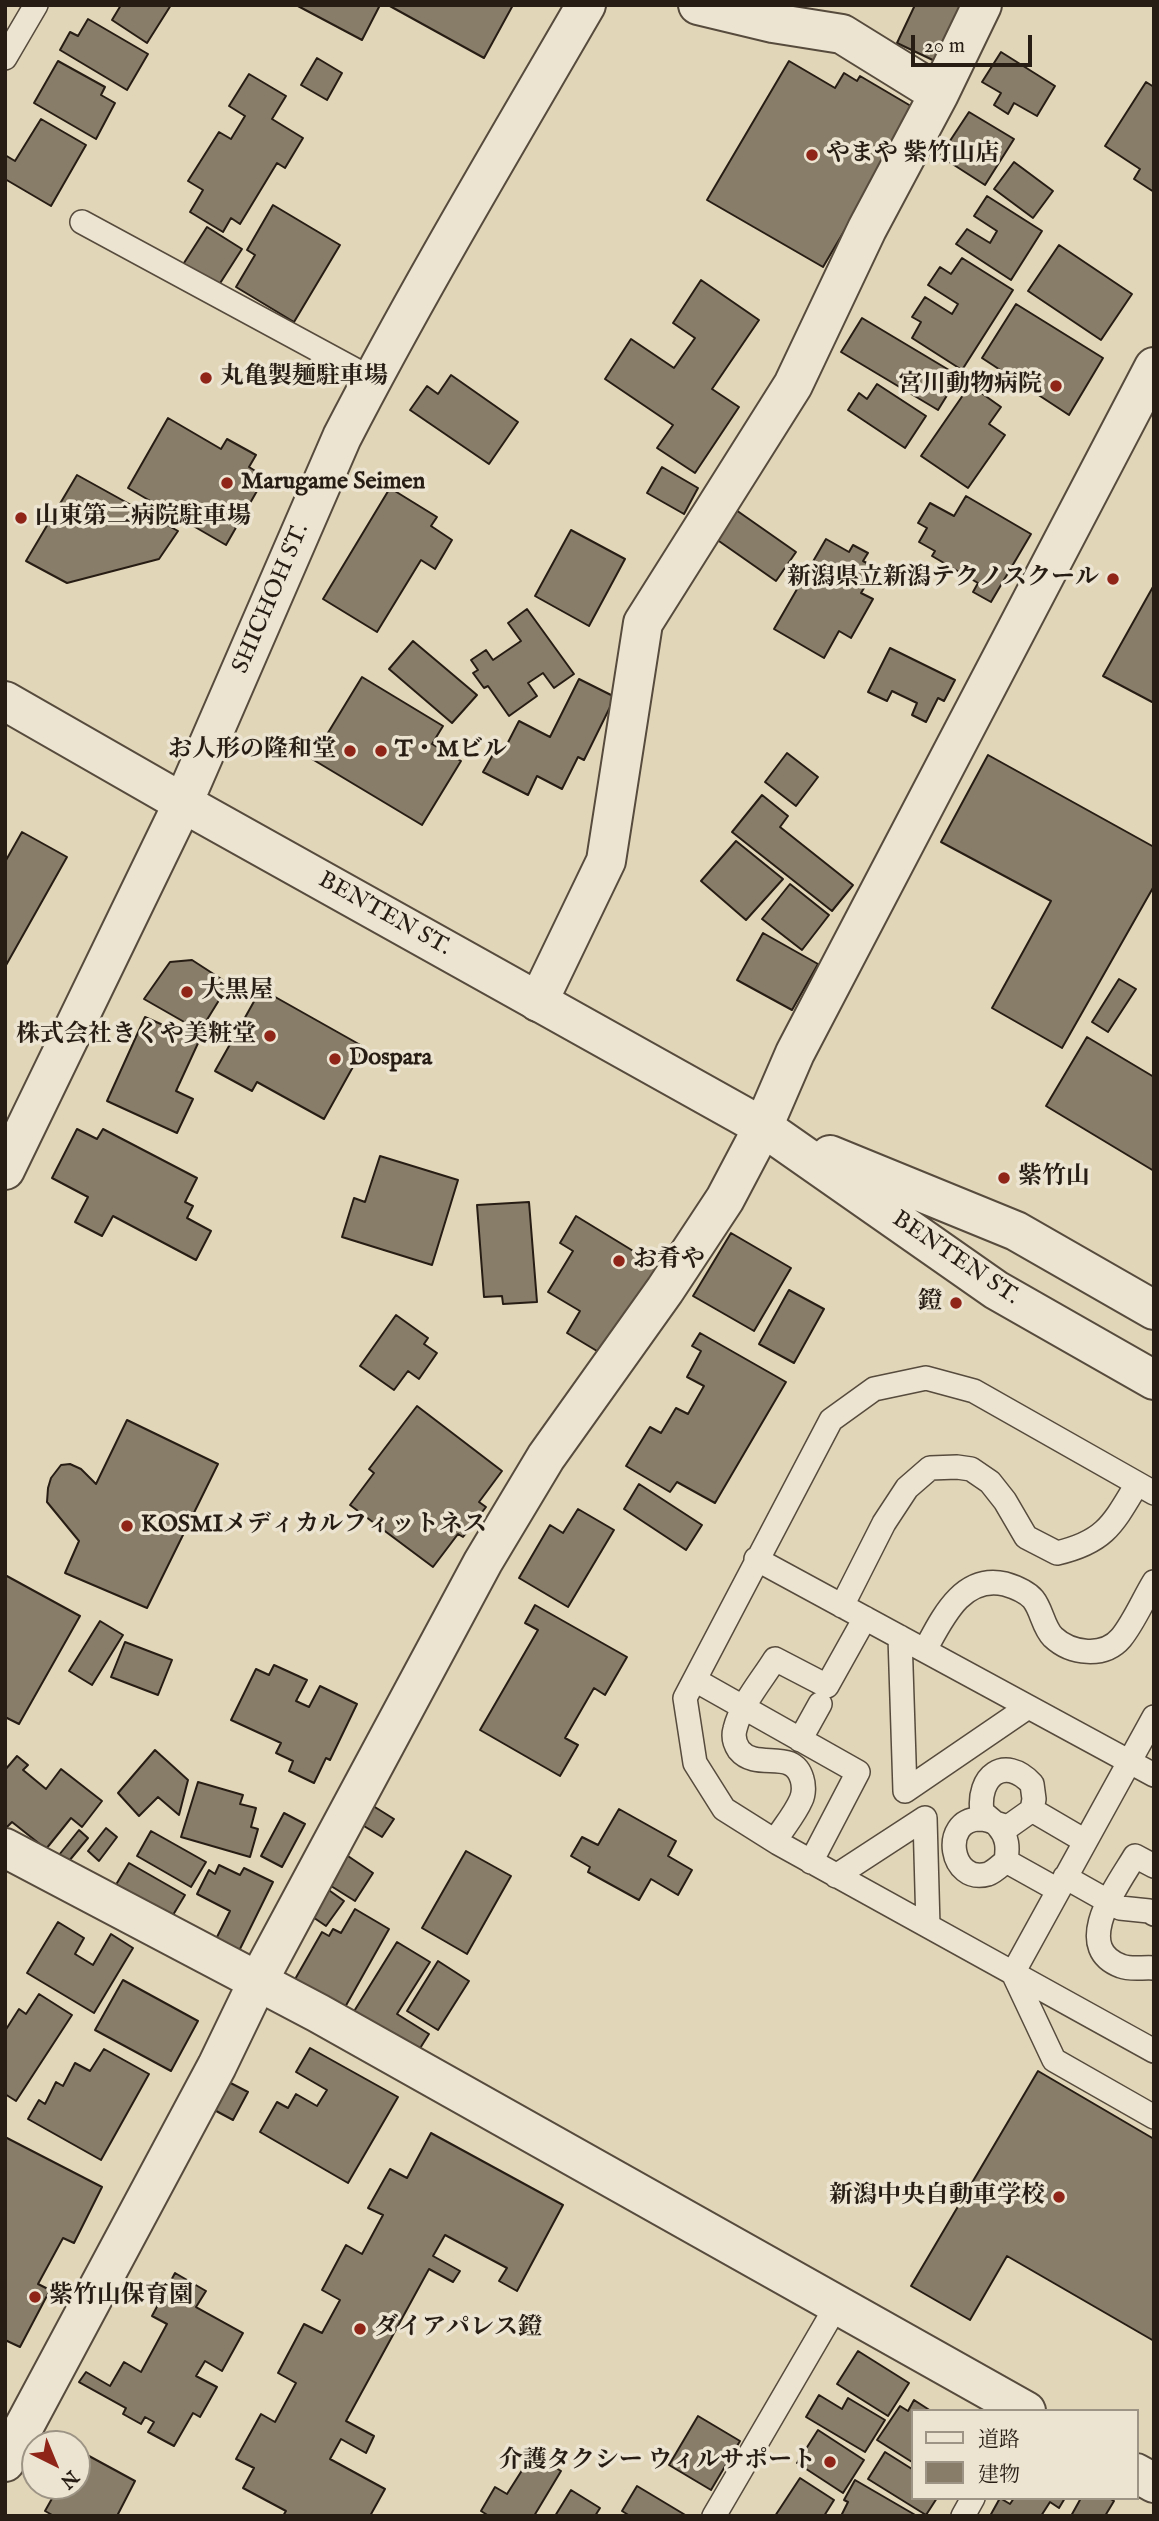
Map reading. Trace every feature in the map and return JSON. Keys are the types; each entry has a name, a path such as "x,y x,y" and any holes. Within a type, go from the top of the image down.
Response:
{"street":[{"name":"SHICHOH ST.","path":"5,1170 183,803 342,437 481,185 586,5"},
{"path":"698,5 773,23 842,34 939,94"},
{"path":"538,1002 606,861 643,624 793,385 867,229 939,94 982,5"},
{"path":"5,2462 211,2078 258,1981 484,1562 547,1457 665,1290 724,1199 763,1127 795,1053 1154,367"},
{"name":"BENTEN ST.","path":"5,701 763,1127 996,1290 1154,1380"},
{"name":"BENTEN ST.","path":"763,1127 1016,1231 1154,1310"},
{"path":"5,1848 258,1981 1023,2409"},
{"path":"1138,2474 1154,2483"}],"lane":[{"path":"5,58 36,5"},
{"path":"82,222 372,379"},
{"path":"842,1606 884,1523 907,1488 930,1468 971,1469 990,1482 1005,1501 1026,1537 1057,1553 1080,1548 1101,1537 1145,1489 974,1391 926,1378 874,1389 831,1420 685,1698 695,1763 724,1809 775,1841 1154,2051"},
{"path":"757,1559 1154,1776"},
{"path":"925,1650 941,1620 957,1599 974,1585 994,1583 1020,1589 1033,1599 1050,1634 1063,1646 1084,1652 1102,1651 1120,1639 1154,1582"},
{"path":"775,1841 802,1800 802,1776 794,1765 784,1760 752,1760 737,1747 735,1729 744,1708 775,1659 827,1686 865,1618"},
{"path":"900,1637 905,1791 1028,1707"},
{"path":"695,1680 858,1772 811,1861"},
{"path":"800,1740 820,1704"},
{"path":"1013,1973 1154,1717"},
{"path":"1032,1810 1008,1827 995,1823 981,1819 969,1821 955,1838 953,1850 956,1860 965,1871 975,1874 988,1874 1006,1861 1008,1848 1005,1834 995,1823 982,1812 980,1798 985,1783 994,1773 1003,1770 1016,1771 1032,1784 1032,1810"},
{"path":"1032,1810 1085,1841"},
{"path":"836,1875 925,1818 928,1926"},
{"path":"1154,1866 1136,1856 1100,1919 1097,1937 1106,1955 1119,1966 1154,1968"},
{"path":"1006,1861 1120,1908 1154,1914"},
{"path":"1013,1973 1054,2060 1154,2118"},
{"path":"714,2516 837,2305"},
{"path":"963,2516 972,2500"}],"building":[{"path":"121,5 171,5 147,43 112,20"},
{"path":"296,5 380,5 362,40"},
{"path":"388,5 513,5 484,58"},
{"path":"915,5 968,5 939,63 897,43"},
{"path":"88,19 148,54 127,90 60,50 70,32 78,36"},
{"path":"1001,52 1055,86 1037,116 1014,103 1008,114 994,105 1001,93 982,82"},
{"path":"317,58 342,73 327,100 301,85"},
{"path":"58,61 105,87 101,95 115,103 96,139 34,103"},
{"name":"やまや 紫竹山店","path":"789,61 835,88 844,73 857,81 860,76 916,109 823,267 707,200"},
{"path":"249,74 286,96 272,119 303,138 285,168 277,163 240,224 231,218 223,232 190,212 203,190 188,181 219,132 231,139 245,116 229,106"},
{"path":"1146,82 1154,87 1154,192 1134,179 1140,169 1105,146"},
{"path":"969,112 1014,139 985,185 940,156"},
{"path":"41,119 86,145 51,206 5,179 5,155 15,161"},
{"path":"1014,162 1053,191 1033,218 994,189"},
{"path":"987,196 1042,231 1011,280 956,244 967,229 990,243 997,231 974,216"},
{"path":"273,205 340,245 294,322 236,287 255,255 247,250"},
{"path":"207,227 242,249 217,288 182,266"},
{"path":"1059,245 1132,294 1101,340 1028,291"},
{"path":"962,258 1013,290 962,370 912,338 921,322 912,317 925,297 952,314 958,304 928,285 940,267 951,274"},
{"path":"701,280 759,320 712,389 739,407 695,473 657,448 673,425 605,379 631,339 674,368 695,338 673,323"},
{"name":"宮川動物病院","path":"1016,304 1103,358 1069,415 982,358"},
{"path":"862,318 959,376 938,410 841,352"},
{"path":"451,375 518,422 489,464 410,410 427,386 438,394"},
{"path":"877,384 926,416 905,448 848,410 859,393 867,399"},
{"path":"970,385 1001,407 989,424 1005,435 968,488 921,456"},
{"path":"168,418 221,449 227,439 256,455 249,467 265,477 226,545 128,488"},
{"path":"662,467 698,488 684,514 647,493"},
{"path":"77,475 178,531 159,559 67,583 26,561"},
{"path":"390,488 437,517 431,526 452,540 435,569 421,560 377,632 323,599"},
{"path":"966,496 1031,534 991,602 973,592 978,583 932,556 935,551 919,542 927,528 918,523 930,503 954,516"},
{"path":"736,510 796,552 776,581 716,539"},
{"path":"571,530 625,559 589,626 535,596"},
{"path":"826,539 849,552 853,545 868,553 863,561 876,568 861,593 873,599 851,638 839,631 824,658 774,629"},
{"path":"1154,585 1154,703 1103,676"},
{"path":"527,609 574,674 554,688 543,673 528,683 537,696 509,716 488,686 484,688 473,673 478,670 471,660 486,650 493,660 521,641 508,623"},
{"path":"413,641 477,695 452,723 389,669"},
{"path":"890,648 955,680 944,701 938,698 926,722 912,715 917,703 892,691 887,701 868,692"},
{"name":"T・Mビル","path":"362,677 443,726 432,744 461,761 422,825 312,759"},
{"path":"579,679 615,697 584,760 578,757 562,789 537,776 528,795 483,772 495,751 502,754 519,721 550,737"},
{"path":"787,753 818,777 796,806 765,782"},
{"path":"988,755 1154,847 1154,886 1062,1048 992,1008 1051,901 941,842"},
{"path":"762,795 788,816 780,827 853,885 832,911 732,832"},
{"path":"22,832 67,857 5,967 5,862"},
{"path":"736,841 783,879 746,920 701,881"},
{"path":"790,884 829,915 802,950 762,919"},
{"path":"763,933 818,964 792,1010 737,980"},
{"path":"192,960 229,984 200,1031 144,999 170,962"},
{"path":"1119,979 1136,989 1108,1032 1092,1022"},
{"path":"261,989 364,1047 324,1119 257,1082 252,1091 215,1071"},
{"path":"145,1017 199,1041 176,1091 193,1099 177,1133 107,1101"},
{"path":"1087,1037 1154,1077 1154,1171 1046,1106"},
{"path":"77,1129 97,1139 103,1129 197,1178 185,1202 193,1206 187,1218 211,1231 196,1260 113,1216 102,1236 75,1222 88,1197 52,1178"},
{"path":"380,1156 458,1180 432,1265 342,1237 354,1198 365,1202"},
{"path":"529,1202 537,1302 503,1304 502,1296 484,1297 477,1205"},
{"path":"576,1216 666,1271 602,1354 567,1333 580,1311 548,1292 573,1251 560,1243"},
{"path":"731,1233 791,1268 754,1331 693,1296"},
{"path":"789,1290 824,1309 794,1363 759,1344"},
{"path":"396,1315 428,1338 424,1344 437,1353 419,1379 408,1371 394,1390 360,1366"},
{"path":"700,1333 786,1382 715,1503 677,1482 670,1492 626,1466 650,1427 661,1433 676,1408 688,1414 704,1386 687,1377 701,1351 692,1346"},
{"path":"417,1406 502,1471 479,1502 486,1507 463,1537 458,1534 433,1567 350,1505 374,1473 369,1469"},
{"name":"KOSMIメディカルフィットネス","path":"127,1420 218,1464 147,1608 65,1573 79,1541 47,1502 51,1478 61,1465 70,1464 81,1469 96,1484"},
{"path":"639,1484 702,1525 686,1550 624,1509"},
{"path":"578,1509 614,1530 568,1607 519,1578 550,1525 563,1533"},
{"path":"5,1575 80,1616 19,1724 5,1717"},
{"path":"535,1605 627,1657 605,1695 594,1688 565,1738 578,1745 560,1776 480,1730 538,1630 525,1623"},
{"path":"100,1621 123,1635 92,1685 69,1671"},
{"path":"125,1642 172,1660 158,1695 111,1677"},
{"path":"274,1665 307,1680 296,1701 309,1707 320,1686 357,1704 330,1760 326,1758 314,1783 289,1771 293,1761 276,1753 281,1743 231,1720 256,1669 269,1675"},
{"path":"155,1750 188,1780 179,1815 158,1797 139,1816 118,1793"},
{"path":"17,1756 28,1765 23,1770 46,1789 61,1769 102,1801 82,1827 71,1818 46,1849 12,1822 5,1829 5,1770"},
{"path":"198,1782 243,1795 240,1804 256,1808 251,1827 258,1829 250,1857 181,1837"},
{"path":"370,1804 394,1819 382,1837 359,1823"},
{"path":"619,1809 676,1841 668,1856 692,1870 678,1895 651,1879 639,1900 588,1872 590,1867 571,1856 582,1837 598,1845"},
{"path":"284,1813 305,1824 282,1867 261,1856"},
{"path":"106,1828 117,1837 99,1861 88,1851"},
{"path":"79,1830 88,1838 64,1867 55,1860"},
{"path":"151,1831 206,1862 191,1887 137,1856"},
{"path":"466,1851 511,1876 467,1954 422,1928"},
{"path":"342,1852 373,1873 355,1901 323,1881"},
{"path":"129,1863 185,1895 170,1920 114,1888"},
{"path":"219,1865 240,1875 244,1868 273,1882 239,1951 216,1939 230,1911 197,1894 209,1870 215,1874"},
{"path":"319,1883 344,1901 326,1926 301,1909"},
{"path":"355,1909 389,1929 344,2009 294,1981 322,1932 329,1936 333,1929 341,1933"},
{"path":"58,1922 84,1938 75,1954 93,1965 111,1934 133,1948 94,2013 27,1973"},
{"path":"397,1942 430,1962 397,2014 429,2034 412,2061 348,2021"},
{"path":"438,1961 469,1981 438,2030 407,2011"},
{"path":"123,1980 198,2021 171,2071 95,2030"},
{"path":"39,1994 72,2015 16,2101 5,2094 5,2031 19,2009 26,2014"},
{"path":"310,2048 398,2097 348,2183 260,2132 277,2102 288,2108 296,2094 317,2106 327,2090 296,2072"},
{"path":"104,2049 149,2074 101,2160 28,2119 39,2100 45,2104 56,2082 63,2086 75,2063 90,2071"},
{"name":"新潟中央自動車学校","path":"1038,2071 1154,2139 1154,2341 1007,2256 970,2320 911,2286"},
{"path":"219,2077 248,2092 233,2120 205,2105"},
{"name":"ダイアパレス鐙","path":"431,2133 563,2205 517,2291 499,2281 507,2268 445,2235 433,2256 460,2271 453,2282 429,2269 346,2421 374,2436 366,2453 341,2439 330,2459 385,2489 370,2516 283,2516 286,2511 243,2488 254,2468 236,2459 261,2414 275,2422 296,2383 278,2373 304,2324 322,2333 340,2300 322,2290 346,2245 362,2254 383,2215 368,2208 390,2169 407,2178"},
{"name":"紫竹山保育園","path":"5,2137 102,2187 74,2243 63,2238 38,2284 50,2290 20,2347 5,2340"},
{"path":"175,2273 206,2291 196,2307 243,2333 222,2371 205,2361 196,2376 217,2387 200,2417 193,2413 174,2446 148,2432 154,2422 145,2417 141,2424 123,2414 126,2408 79,2382 86,2372 110,2386 124,2362 141,2372 167,2324 152,2316"},
{"path":"858,2351 909,2383 888,2416 837,2384"},
{"path":"819,2395 842,2409 848,2398 885,2420 865,2452 806,2417"},
{"path":"914,2400 928,2409 911,2409 911,2461 877,2440 900,2406 908,2411"},
{"path":"698,2416 740,2441 711,2490 669,2465"},
{"name":"介護タクシー ウィルサポート","path":"818,2430 864,2460 843,2493 797,2463"},
{"path":"885,2452 911,2468 911,2500 936,2500 926,2515 868,2479"},
{"path":"533,2453 561,2471 534,2516 489,2516 481,2511 495,2487 507,2494"},
{"path":"91,2457 135,2481 117,2516 54,2516 45,2511 51,2500 91,2500"},
{"path":"800,2478 834,2500 824,2516 775,2516"},
{"path":"855,2480 917,2516 841,2516 848,2502 844,2500"},
{"path":"637,2486 687,2516 630,2516 622,2511"},
{"path":"571,2490 600,2508 595,2516 555,2516"},
{"path":"999,2500 1010,2504 1013,2500 1064,2500 1059,2508 1050,2502 1041,2516 990,2516"},
{"path":"1080,2500 1114,2501 1105,2516 1071,2516"}],"place":[{"name":"やまや 紫竹山店","path":"812,155"},
{"name":"丸亀製麺駐車場","path":"206,378"},
{"name":"宮川動物病院","path":"1056,386"},
{"name":"Marugame Seimen","path":"227,483"},
{"name":"山東第二病院駐車場","path":"21,518"},
{"name":"新潟県立新潟テクノスクール","path":"1113,579"},
{"name":"お人形の隆和堂","path":"350,751"},
{"name":"T・Mビル","path":"381,751"},
{"name":"大黒屋","path":"187,992"},
{"name":"株式会社きくや美粧堂","path":"270,1036"},
{"name":"Dospara","path":"335,1059"},
{"name":"紫竹山","path":"1004,1178"},
{"name":"お肴や","path":"619,1261"},
{"name":"鐙","path":"956,1303"},
{"name":"KOSMIメディカルフィットネス","path":"127,1526"},
{"name":"新潟中央自動車学校","path":"1059,2197"},
{"name":"紫竹山保育園","path":"35,2297"},
{"name":"ダイアパレス鐙","path":"360,2329"},
{"name":"介護タクシー ウィルサポート","path":"830,2462"}]}
